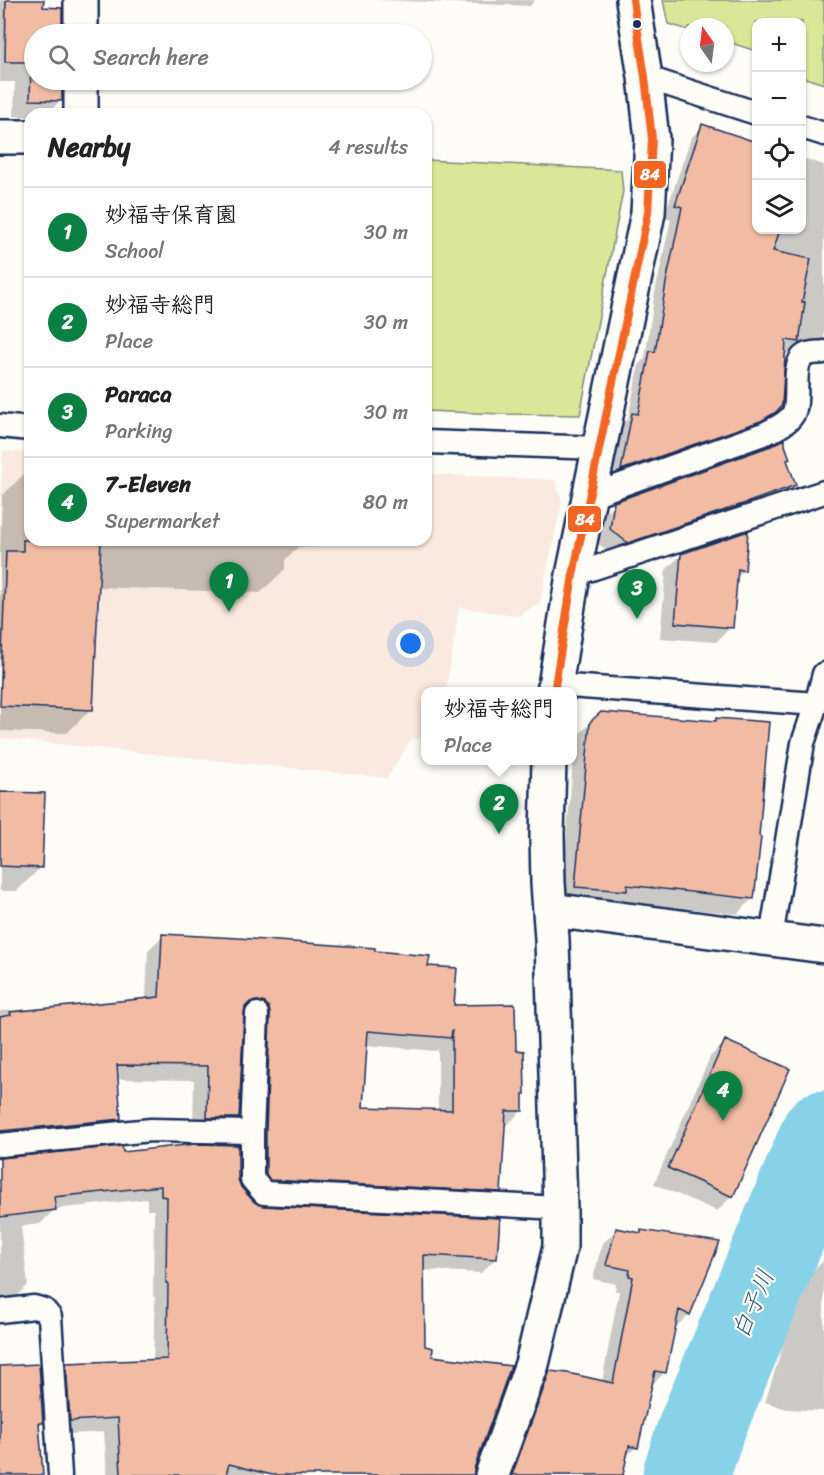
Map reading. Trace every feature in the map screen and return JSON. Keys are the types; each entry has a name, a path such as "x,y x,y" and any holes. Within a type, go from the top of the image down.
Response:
{"street":[{"path":"81,0 81,24"},
{"path":"554,687 573,575 648,213 652,139 633,0"},
{"path":"81,90 81,108"},
{"path":"0,137 24,137"},
{"path":"492,1475 532,1364 560,1247 551,910 548,883 549,765"},
{"path":"551,910 824,946"}],"lane":[{"path":"645,77 752,112"},
{"path":"806,129 824,134"},
{"path":"590,496 766,433 784,424 794,414 798,364 804,356 824,352"},
{"path":"0,426 24,428"},
{"path":"432,442 600,448"},
{"path":"573,575 824,492"},
{"path":"771,938 803,743 824,674"},
{"path":"577,689 816,704"},
{"path":"257,1014 252,1179 264,1193 560,1208"},
{"path":"0,1145 151,1130 252,1132"},
{"path":"0,1311 34,1307 44,1310 50,1317 60,1475"}],"shaded area":[{"path":"3,451 24,453 24,546 432,546 432,474 555,480 562,501 540,602 519,616 459,607 447,687 421,687 421,739 411,739 387,778 0,738 0,520"}],"green space":[{"path":"663,0 824,0 824,84 806,78 806,18 752,18 752,50 734,44 734,18 680,18 680,27 668,24"},
{"path":"432,160 621,170 623,191 580,415 432,411"}],"building":[{"path":"6,0 44,0 43,7 62,8 62,24 24,24 24,62 5,62"},
{"path":"30,90 62,90 62,101 30,100"},
{"path":"702,124 752,141 752,234 779,234 773,251 811,259 802,302 805,302 799,342 786,340 782,405 776,412 761,421 621,470 632,413 638,414 650,351 655,352 666,283 682,207 675,205"},
{"path":"785,439 790,459 787,460 796,485 628,543 610,529 614,502"},
{"path":"748,531 745,571 738,569 733,628 675,623 681,554"},
{"path":"23,540 24,546 101,546 93,710 0,706 6,551 23,551"},
{"path":"601,712 716,721 716,718 769,722 754,899 627,885 627,891 575,887 590,722"},
{"path":"0,792 45,793 42,868 0,866"},
{"path":"162,934 375,948 375,951 430,956 428,966 457,968 454,1005 515,1004 516,1050 524,1051 525,1094 523,1094 523,1111 506,1111 501,1192 270,1180 266,1174 266,1132 270,1015 269,1007 258,1001 250,1002 245,1007 244,1013 239,1118 207,1118 208,1066 117,1065 121,1119 0,1131 0,1017 11,1015 10,1012 159,997","holes":["452,1030 452,1110 363,1107 368,1031 451,1038"]},
{"path":"725,1040 790,1069 733,1197 668,1168"},
{"path":"195,1144 238,1145 238,1179 241,1187 254,1202 263,1206 500,1218 497,1259 424,1255 425,1346 433,1348 432,1356 511,1366 474,1469 474,1475 272,1475 229,1464 226,1475 121,1475 118,1418 70,1421 66,1363 167,1359 167,1197 161,1196 161,1186 54,1197 56,1210 0,1217 0,1158 122,1146 123,1152"},
{"path":"616,1228 720,1242 690,1315 679,1310 666,1373 655,1371 638,1448 629,1446 623,1475 512,1475 550,1371 613,1383 633,1277 629,1276 630,1270 606,1265"},
{"path":"39,1364 43,1423 39,1423 43,1475 0,1475 0,1366"}],"waterway":[{"name":"白子川","path":"686,1475 701,1429 824,1134"}],"transit line":[{"name":"84","path":"555,687 573,575 648,213 652,139 633,0"}],"place":[{"name":"妙福寺保育園","path":"229,612"},
{"name":"Paraca","path":"637,619"},
{"name":"妙福寺総門","path":"499,834"},
{"name":"7-Eleven","path":"723,1121"}]}
